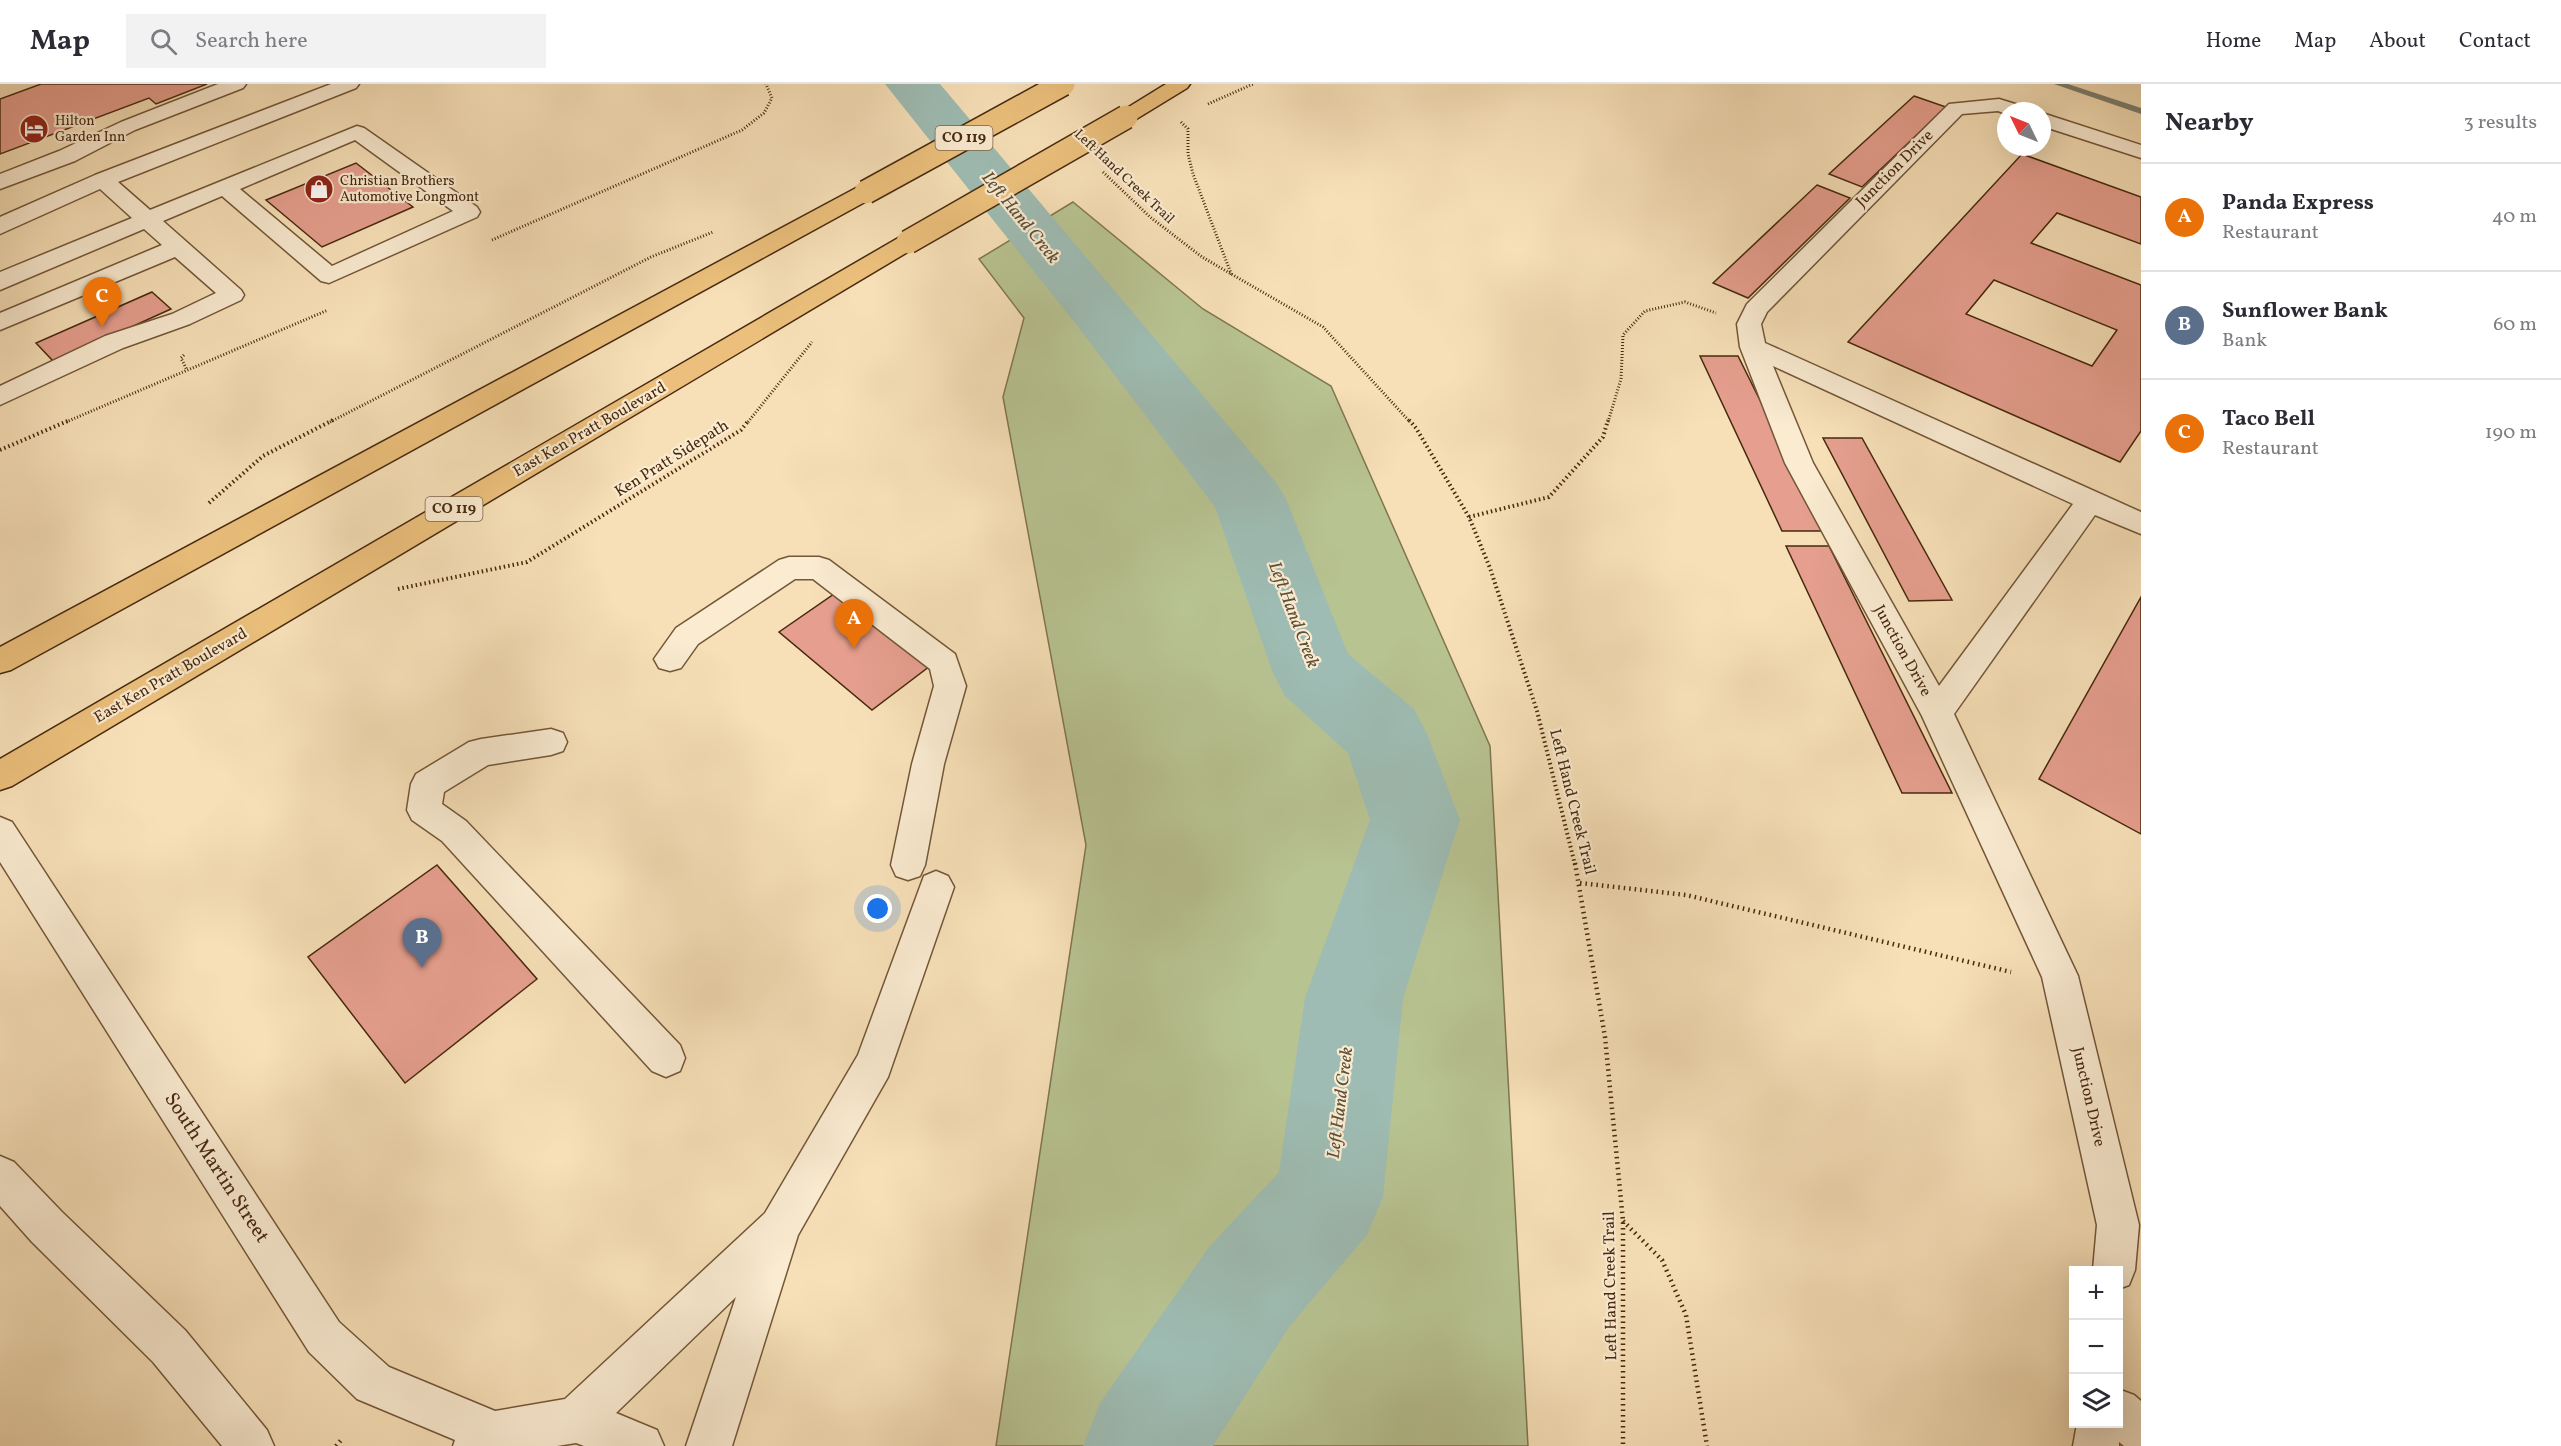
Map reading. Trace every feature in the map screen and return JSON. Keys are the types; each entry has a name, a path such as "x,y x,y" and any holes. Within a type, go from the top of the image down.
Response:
{"highway":[{"name":"CO 119","path":"0,661 1063,84"},
{"name":"East Ken Pratt Boulevard","path":"0,776 1180,84"}],"street":[{"path":"0,182 67,156 128,126 236,84"},
{"path":"0,227 14,218 103,180 349,84"},
{"name":"Junction Drive","path":"1997,105 1956,108 1756,309 1751,336 1799,464 1937,713 2060,976 2118,1225 2114,1266"},
{"path":"2051,122 2141,152"},
{"path":"0,283 147,219 224,187 357,132 469,212 329,276 224,187"},
{"path":"0,396 114,342 181,319 232,296 103,180"},
{"path":"0,322 178,247"},
{"path":"1751,336 2141,524"},
{"path":"1937,713 2090,501"},
{"path":"670,659 687,636 789,568 819,568 944,663 950,686 928,764 922,876 874,1064 780,1226 709,1446"},
{"path":"552,742 481,752 428,784 424,810 454,831 666,1058"},
{"name":"South Martin Street","path":"0,832 324,1336 373,1383 486,1440"},
{"path":"0,1176 47,1227 169,1346 251,1446"},
{"path":"486,1440 576,1420 780,1226"},
{"path":"2123,1416 2141,1431"},
{"path":"576,1420 641,1446"},
{"path":"2096,1446 2098,1428"}],"path":[{"path":"1159,96 1177,119 1187,125 1190,133 1188,156 1201,197 1233,276"},
{"name":"Left Hand Creek Trail","path":"1094,164 1174,237 1233,276 1323,327 1416,428 1469,517 1490,568 1537,711 1580,883 1605,1037 1623,1221 1623,1446"},
{"path":"206,506 263,456 651,257 714,232"},
{"path":"1469,517 1549,497 1603,437 1621,379 1623,335 1645,311 1685,302 1751,336"},
{"name":"Ken Pratt Sidepath","path":"391,590 527,562 741,430 819,334"},
{"path":"1580,883 1686,895 2012,973 2060,976"},
{"path":"1623,1221 1662,1260 1686,1315 1707,1446"},
{"path":"336,1446 342,1440"}],"green space":[{"path":"1073,202 1203,309 1331,386 1490,746 1528,1446 996,1446 1086,845 1003,397 1024,318 979,259"}],"building":[{"name":"Hilton Garden Inn","path":"41,84 207,84 156,104 149,98 0,154 0,99"},
{"path":"1914,96 1946,107 1862,187 1829,174"},
{"path":"2020,156 2028,156 2141,197 2141,244 2057,213 2031,243 2141,285 2141,431 2120,462 1848,342","holes":["1994,280 2117,330 2092,366 1966,314"]},
{"path":"356,163 413,207 322,247 266,200"},
{"path":"1817,185 1850,198 1748,298 1713,283"},
{"path":"152,292 171,309 54,362 36,343"},
{"path":"1700,356 1738,356 1825,531 1782,531"},
{"path":"1823,438 1862,438 1952,600 1909,601"},
{"path":"1786,546 1829,546 1952,793 1902,793"},
{"path":"837,592 930,666 872,710 779,632"},
{"path":"2141,597 2141,834 2039,779"},
{"path":"437,865 537,979 405,1083 308,957"}],"waterway":[{"name":"Left Hand Creek","path":"912,84 1102,314 1249,499 1314,673 1384,734 1415,820 1354,998 1329,1197 1249,1287 1143,1446"},
{"path":"2059,84 2141,111"}],"place":[{"name":"Hilton Garden Inn","path":"34,129"},
{"name":"Christian Brothers Automotive Longmont","path":"319,189"},
{"name":"Taco Bell","path":"102,327"},
{"name":"Panda Express","path":"854,649"},
{"name":"Sunflower Bank","path":"422,968"}]}
